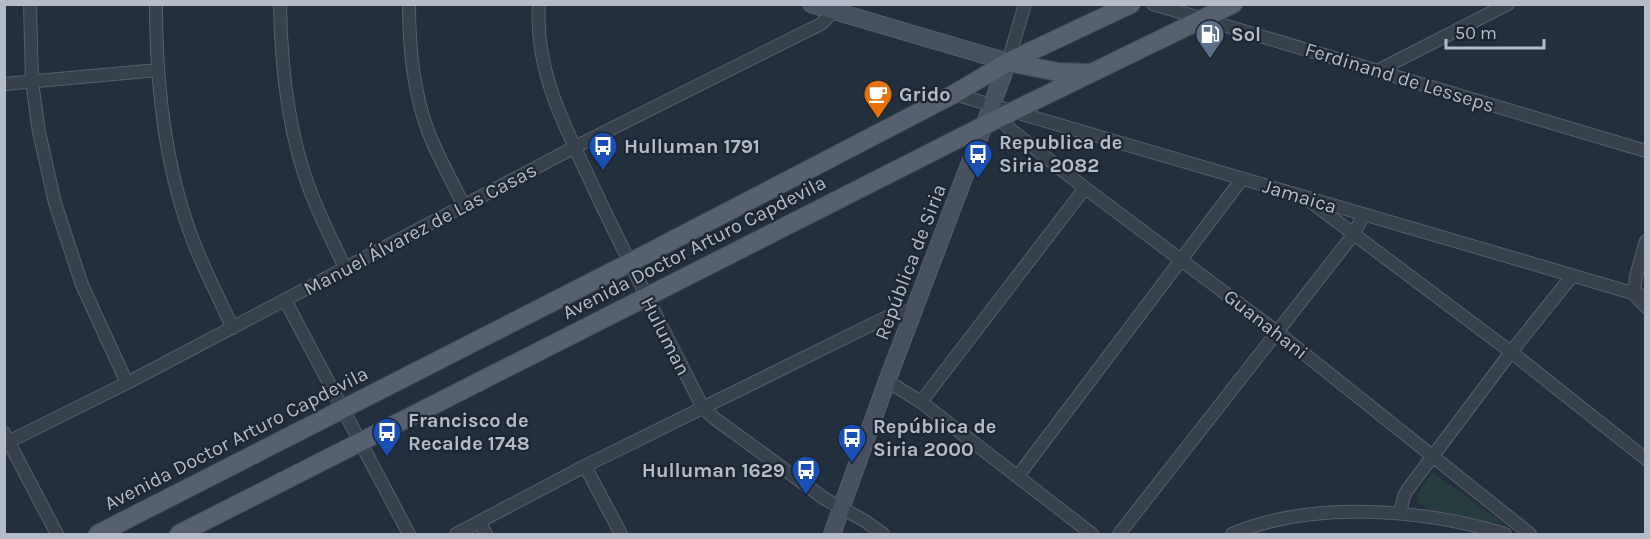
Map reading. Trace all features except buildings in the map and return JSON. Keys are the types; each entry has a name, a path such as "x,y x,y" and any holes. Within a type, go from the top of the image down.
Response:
{"main road":[{"path":"811,4 1008,62 1058,72 1094,73"},
{"name":"Avenida Doctor Arturo Capdevila","path":"98,534 629,263 954,94 1008,62 1131,4"},
{"name":"Avenida Doctor Arturo Capdevila","path":"179,534 646,297 997,115 1094,73 1233,4"},
{"name":"República de Siria","path":"832,534 914,311 997,115 1008,62"}],"street":[{"path":"30,4 32,82 48,174 63,232 82,285 127,383"},
{"path":"156,4 158,70 168,151 196,247 233,327"},
{"path":"280,4 283,68 293,134 311,194 345,268"},
{"path":"410,4 412,66 421,110 436,151 464,206"},
{"name":"Huluman","path":"539,4 538,24 546,76 556,107 629,263 703,408 825,499 842,507 883,534"},
{"name":"República de Siria","path":"1008,62 1024,4"},
{"name":"Ferdinand de Lesseps","path":"1153,4 1646,151"},
{"path":"1380,70 1508,4"},
{"name":"Manuel Álvarez de Las Casas","path":"6,440 127,383 575,147 821,24 834,11"},
{"path":"4,84 158,70"},
{"name":"Jamaica","path":"954,94 997,115 1242,179 1640,296"},
{"name":"Guanahani","path":"997,115 1010,129 1084,188 1277,332 1530,534"},
{"path":"1018,476 1242,179"},
{"path":"921,402 1084,188"},
{"path":"1304,197 1511,352 1646,459"},
{"path":"1119,534 1353,235 1363,216"},
{"path":"1646,241 1636,276 1640,296 1646,307"},
{"path":"1400,513 1404,496 1433,456 1511,352 1572,276"},
{"path":"285,300 409,534"},
{"path":"456,534 585,466 895,313 914,311"},
{"path":"887,381 921,402 1092,534"},
{"path":"6,440 57,534"},
{"path":"585,466 621,534"},
{"path":"1232,534 1274,520 1359,512 1400,513 1505,534"},
{"path":"480,523 486,534"}],"green space":[{"path":"1432,472 1507,526 1427,509 1419,503 1417,495"}],"place":[{"name":"Sol","path":"1210,60"},
{"name":"Grido","path":"878,120"},
{"name":"Hulluman 1791","path":"603,172"},
{"name":"Republica de Siria 2082","path":"978,180"},
{"name":"Francisco de Recalde 1748","path":"387,458"},
{"name":"República de Siria 2000","path":"852,464"},
{"name":"Hulluman 1629","path":"806,496"}]}
